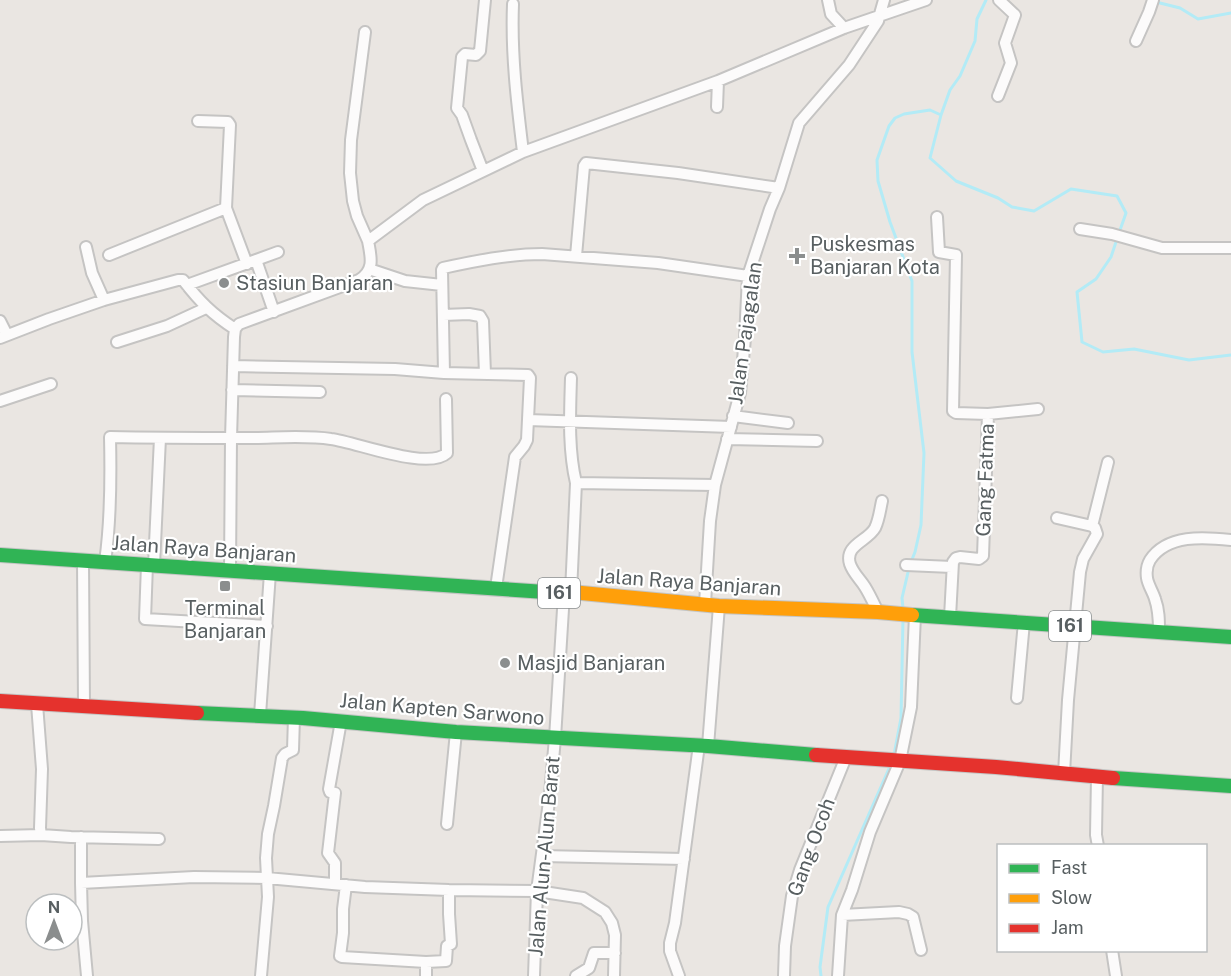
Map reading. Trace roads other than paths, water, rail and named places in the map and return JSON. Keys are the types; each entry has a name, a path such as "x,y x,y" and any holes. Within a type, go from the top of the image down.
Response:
{"street":[{"path":"483,171 462,115 457,108 462,57 465,54 476,55 480,51 485,0"},
{"path":"828,0 831,14 844,28"},
{"name":"Jalan Pajagalan","path":"704,746 712,605 710,521 715,485 740,393 748,276 799,123 849,65 878,21 884,0"},
{"path":"368,241 423,200 523,152 718,81 844,28 926,0"},
{"path":"1136,40 1153,0"},
{"path":"998,96 1011,63 1005,39 1012,27 1015,15 1000,1"},
{"path":"513,4 513,45 523,152"},
{"path":"230,570 235,329 239,324 359,280 369,269 371,261 368,241 353,201 350,173 351,140 365,32"},
{"path":"717,107 718,81"},
{"path":"198,121 228,122 230,125 226,208 274,312"},
{"path":"576,256 584,166 587,162 779,188"},
{"path":"109,255 226,208"},
{"name":"Gang Fatma","path":"937,217 939,252 956,255 953,411 988,414 983,556 979,560 956,558 952,567"},
{"path":"1080,229 1112,234 1162,248 1231,248"},
{"path":"86,248 92,273 104,300"},
{"path":"187,285 278,252"},
{"path":"444,373 442,270 445,268 528,254 658,263 748,276"},
{"path":"369,269 405,281 442,285"},
{"path":"0,321 4,337 104,300 183,280 206,308 235,329"},
{"path":"117,342 167,326 206,308"},
{"path":"442,315 476,314 480,316 483,321 485,374"},
{"path":"233,366 527,374 530,378 526,443 515,457 496,588"},
{"name":"Jalan Alun-Alun Barat","path":"534,976 537,891 555,738 576,483 570,423 571,378"},
{"path":"0,401 51,384"},
{"path":"232,390 320,392"},
{"path":"105,562 111,496 110,437 332,439 377,451 434,459 445,456 447,453 446,399"},
{"path":"988,414 1038,410"},
{"path":"734,416 788,423"},
{"path":"528,420 731,428"},
{"path":"160,438 145,619 267,626"},
{"path":"727,440 817,441"},
{"path":"1092,526 1108,462"},
{"path":"576,483 715,485"},
{"path":"882,501 872,533 851,550 849,560 855,574 883,613"},
{"path":"1057,518 1092,526 1097,534 1083,559 1080,572 1068,700 1064,774"},
{"path":"1159,631 1159,613 1146,569 1157,550 1179,540 1196,538 1231,540"},
{"name":"Jalan Raya Banjaran","path":"0,555 496,588 712,605 950,617 1231,637"},
{"path":"83,561 84,706"},
{"path":"906,565 952,567 950,617"},
{"path":"260,715 270,573"},
{"path":"838,976 842,915 910,707 912,615"},
{"path":"1017,698 1024,622"},
{"name":"Jalan Kapten Sarwono","path":"0,701 130,710 294,717 456,732 704,746 1231,786"},
{"path":"37,704 42,769 41,835"},
{"path":"261,976 268,897 266,858 268,834 282,758 292,750 294,717"},
{"path":"341,721 329,789 334,793 328,852 335,863 343,909 340,956 426,962 446,960 447,946 451,944 449,890"},
{"path":"447,824 456,732"},
{"path":"679,976 670,951 670,943 704,746"},
{"name":"Gang Ocoh","path":"784,976 785,946 792,896 800,870 846,757"},
{"path":"1097,776 1098,844"},
{"path":"0,836 159,839"},
{"path":"81,837 82,921 87,976"},
{"path":"542,856 684,859"},
{"path":"81,883 165,877 267,878 340,885 537,891 583,898 606,912 612,923 615,935 614,976"},
{"path":"842,915 899,912 909,914 913,917 921,950"},
{"path":"1112,952 1114,976"},
{"path":"576,976 589,968 594,953 615,953"},
{"path":"426,962 426,976"}],"waterway":[{"path":"986,0 977,19 975,41 960,76 950,90 941,115 930,158 956,181 998,198 1012,207 1034,211 1071,189 1117,196 1126,213 1119,233"},
{"path":"1156,2 1180,8 1198,19 1231,13"},
{"path":"911,562 921,525 924,453 912,352 912,281 890,222 878,181 877,160 889,126 895,118 904,114 930,110 941,115"},
{"path":"1117,239 1111,257 1096,279 1077,292 1082,342 1103,352 1134,349 1189,360 1231,355"},
{"path":"903,608 902,598 909,568"},
{"path":"894,755 901,718 903,618"},
{"path":"821,976 820,967 828,907 891,764"}],"place":[{"name":"Puskesmas Banjaran Kota","path":"797,256"},
{"name":"Stasiun Banjaran","path":"224,283"},
{"name":"Terminal Banjaran","path":"225,586"},
{"name":"Masjid Banjaran","path":"505,663"}]}
